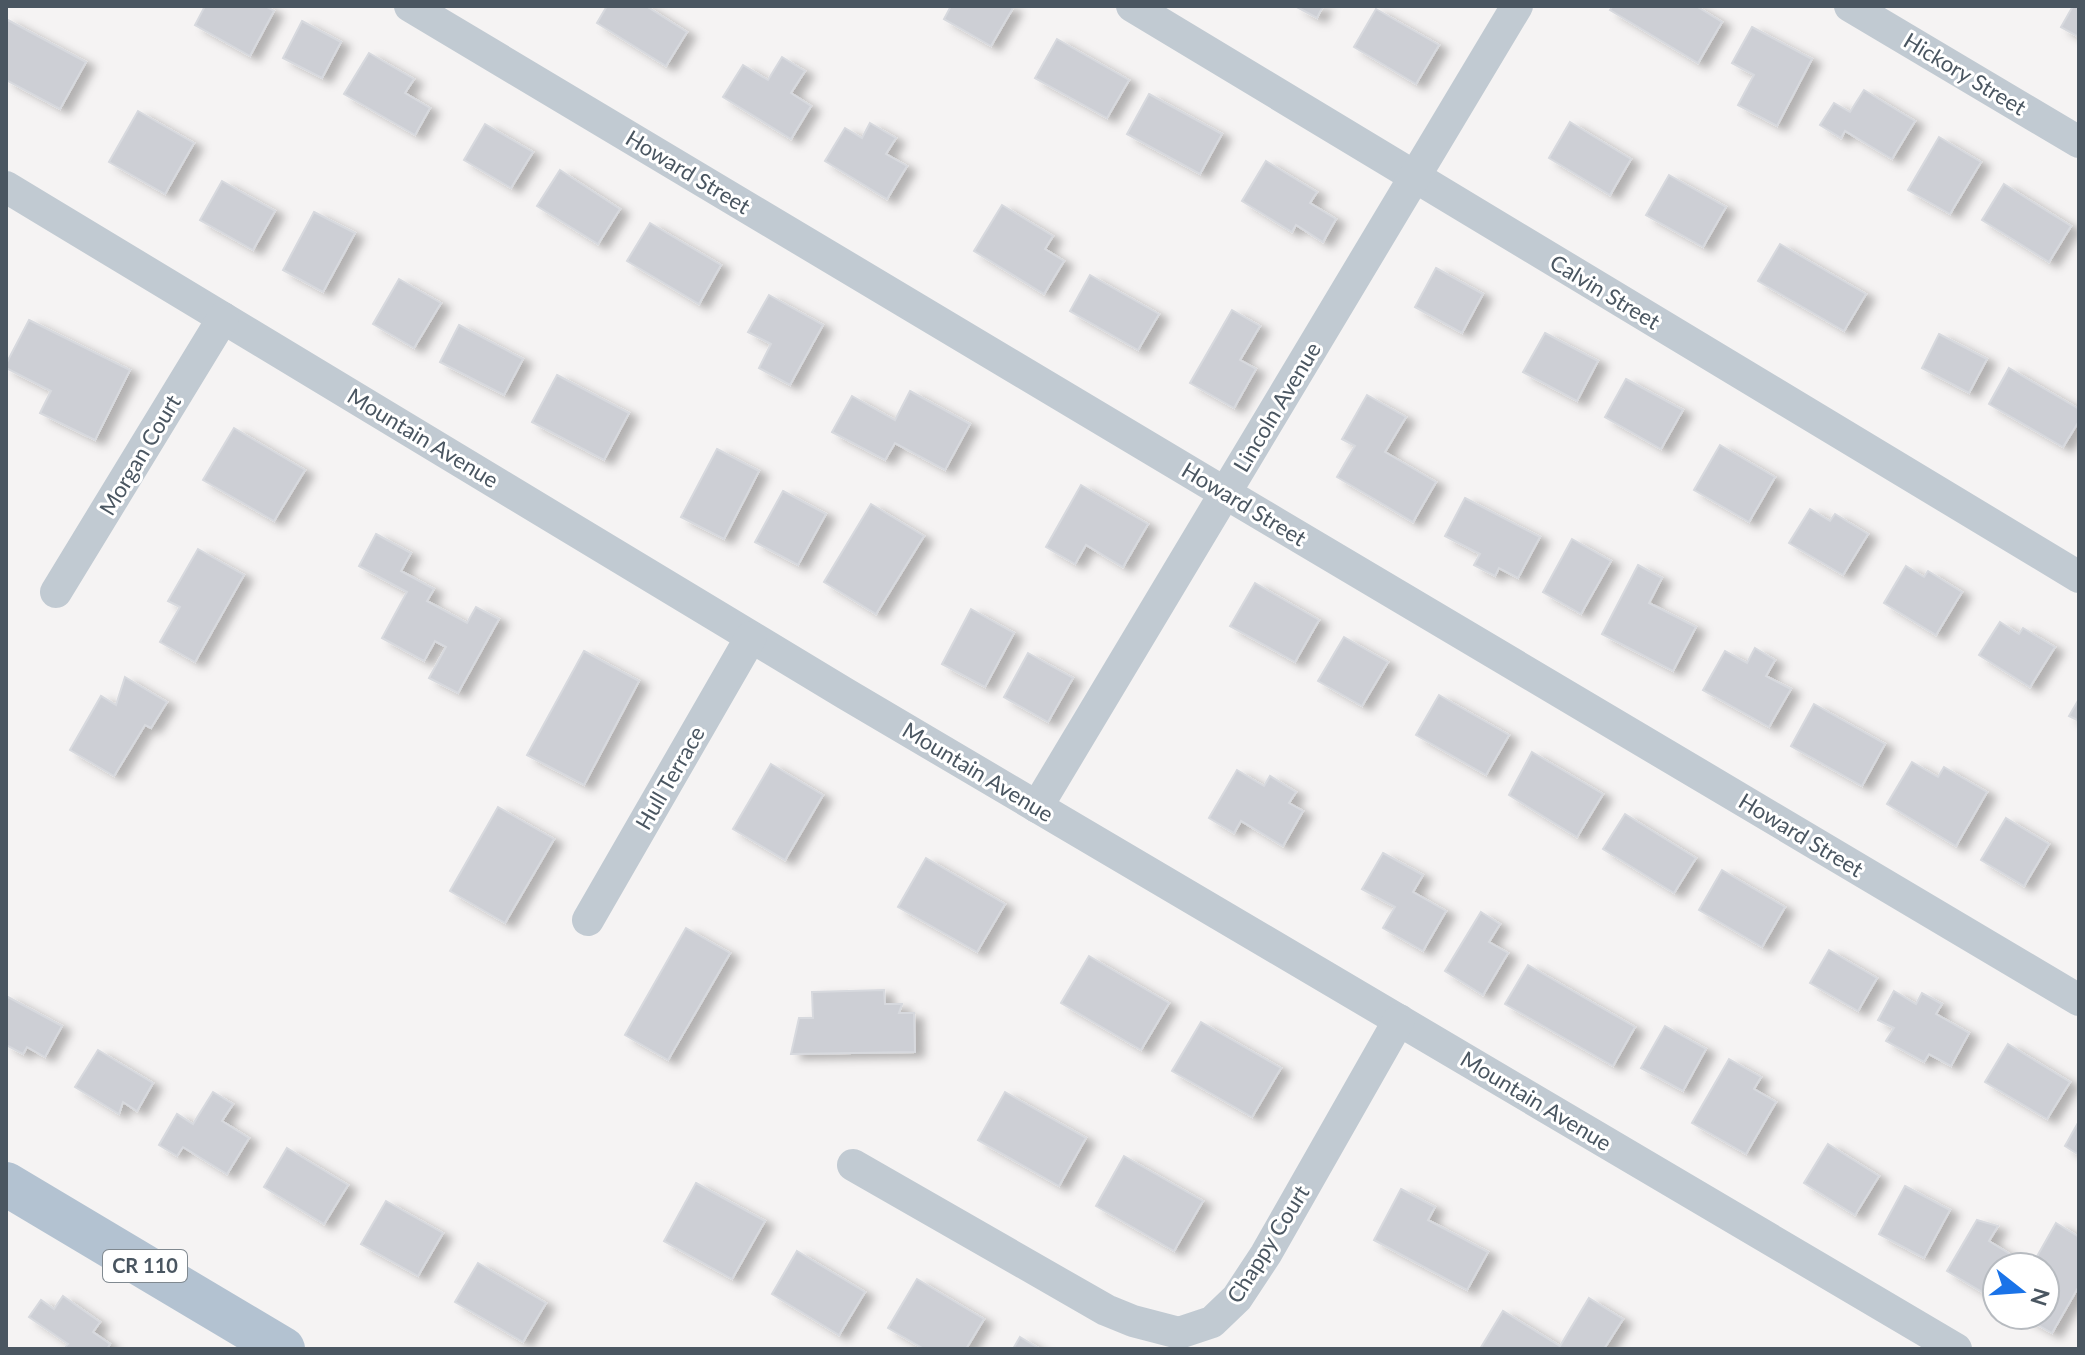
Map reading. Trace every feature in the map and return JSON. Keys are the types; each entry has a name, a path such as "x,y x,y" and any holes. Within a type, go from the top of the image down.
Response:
{"main road":[{"name":"CR 110","path":"10,1193 283,1349"}],"street":[{"name":"Howard Street","path":"410,6 2079,1000"},
{"name":"Calvin Street","path":"1132,6 2079,577"},
{"name":"Lincoln Avenue","path":"1037,807 1517,6"},
{"name":"Hickory Street","path":"1850,6 2079,142"},
{"name":"Mountain Avenue","path":"6,187 751,637 1956,1349"},
{"name":"Morgan Court","path":"56,592 223,318"},
{"name":"Hull Terrace","path":"588,920 751,637"},
{"name":"Chappy Court","path":"853,1165 1106,1310 1179,1333 1212,1322 1237,1298 1266,1254 1399,1020"}],"building":[{"path":"205,6 265,6 274,11 250,56 195,25"},
{"path":"607,6 646,6 687,32 666,66 597,23"},
{"path":"951,6 1013,8 991,46 944,19"},
{"path":"1295,6 1323,6 1317,18"},
{"path":"1613,6 1696,6 1722,22 1698,63 1610,10"},
{"path":"2073,6 2079,6 2079,37 2061,27"},
{"path":"1376,9 1439,45 1416,84 1354,47"},
{"path":"6,19 86,62 60,109 6,80"},
{"path":"302,21 341,42 322,78 283,58"},
{"path":"1752,27 1812,59 1777,126 1738,105 1754,75 1732,63"},
{"path":"1057,39 1129,80 1107,118 1035,78"},
{"path":"369,53 414,79 405,93 430,108 415,135 344,94"},
{"path":"782,57 805,71 791,93 811,106 791,139 723,97 743,65 768,80"},
{"path":"1864,90 1915,121 1892,159 1845,131 1841,138 1820,125 1834,103 1850,112"},
{"path":"1149,94 1222,134 1200,174 1127,134"},
{"path":"138,111 194,143 165,194 109,162"},
{"path":"1570,122 1631,159 1610,195 1549,158"},
{"path":"870,123 896,138 886,154 907,166 887,199 825,161 845,128 862,138"},
{"path":"485,124 533,152 511,188 464,160"},
{"path":"1939,137 1981,162 1950,214 1908,190"},
{"path":"1266,161 1317,192 1310,203 1336,219 1323,242 1296,225 1292,232 1242,201"},
{"path":"560,170 620,209 598,244 537,206"},
{"path":"1669,175 1726,207 1703,247 1646,215"},
{"path":"222,181 275,211 253,250 200,220"},
{"path":"2004,184 2071,226 2049,262 1982,220"},
{"path":"1002,205 1053,236 1045,249 1064,261 1044,294 974,251"},
{"path":"314,212 355,233 323,292 283,270"},
{"path":"650,223 721,265 699,304 627,261"},
{"path":"1780,244 1866,294 1844,331 1758,281"},
{"path":"1436,268 1483,294 1462,333 1415,307"},
{"path":"1090,275 1159,314 1138,350 1070,311"},
{"path":"399,279 441,303 414,348 373,324"},
{"path":"769,295 823,325 790,385 759,368 771,344 748,332"},
{"path":"1232,310 1260,326 1240,360 1256,369 1234,408 1190,383"},
{"path":"29,320 130,370 95,440 40,413 51,391 6,368"},
{"path":"459,325 523,359 504,395 440,362"},
{"path":"1545,333 1598,361 1577,401 1523,372"},
{"path":"1939,334 1987,359 1969,393 1922,368"},
{"path":"2009,368 2079,409 2079,421 2063,447 1989,404"},
{"path":"557,375 629,413 604,460 532,422"},
{"path":"1626,379 1683,410 1661,449 1605,417"},
{"path":"910,391 970,424 945,470 895,443 885,460 832,432 852,396 895,420"},
{"path":"1367,395 1406,417 1385,452 1436,482 1413,522 1337,477 1355,446 1342,439"},
{"path":"234,428 305,470 274,521 203,480"},
{"path":"1720,445 1775,477 1749,522 1694,490"},
{"path":"717,449 759,471 724,539 681,517"},
{"path":"1081,485 1148,524 1123,567 1086,545 1075,564 1046,547"},
{"path":"783,491 826,514 798,565 755,542"},
{"path":"1465,498 1540,537 1518,578 1499,568 1495,576 1474,565 1480,554 1445,536"},
{"path":"871,504 924,536 876,614 824,582"},
{"path":"1810,509 1830,521 1835,514 1868,534 1843,575 1789,543"},
{"path":"376,534 411,553 401,571 434,589 427,601 467,623 476,607 499,619 458,693 429,678 446,647 435,641 424,661 382,638 407,592 359,566"},
{"path":"1572,539 1611,561 1581,614 1543,592"},
{"path":"198,549 244,575 195,662 160,642 180,607 168,601"},
{"path":"1638,565 1662,578 1649,603 1696,627 1673,671 1602,634"},
{"path":"1906,566 1924,577 1928,571 1962,592 1936,635 1884,603"},
{"path":"1255,583 1319,620 1295,662 1230,626"},
{"path":"971,609 1014,633 985,687 942,664"},
{"path":"2000,622 2019,634 2023,628 2055,647 2030,687 1979,655"},
{"path":"1344,637 1388,662 1362,706 1318,681"},
{"path":"1755,648 1775,660 1766,676 1791,689 1769,727 1703,690 1725,651 1747,663"},
{"path":"584,651 639,681 584,785 527,755"},
{"path":"1028,653 1073,678 1048,722 1004,697"},
{"path":"125,677 167,702 151,728 145,725 114,776 70,750 101,696 116,705"},
{"path":"1439,695 1509,735 1486,775 1416,735"},
{"path":"2079,699 2079,721 2069,716"},
{"path":"1814,704 1885,744 1862,786 1791,746"},
{"path":"1532,752 1603,794 1577,837 1509,795"},
{"path":"1912,762 1938,777 1944,767 1987,792 1956,846 1887,804"},
{"path":"771,764 823,795 785,860 733,829"},
{"path":"1237,770 1264,786 1270,776 1296,792 1289,803 1303,811 1283,846 1241,821 1234,833 1209,818"},
{"path":"498,807 554,839 505,923 450,891"},
{"path":"1625,814 1696,858 1674,893 1603,849"},
{"path":"2006,818 2049,844 2024,886 1981,860"},
{"path":"1383,853 1423,875 1413,892 1446,911 1423,951 1383,928 1395,907 1362,889"},
{"path":"926,858 1005,904 977,952 898,907"},
{"path":"1722,870 1785,907 1762,947 1699,910"},
{"path":"1481,912 1500,924 1489,942 1508,953 1483,995 1445,971"},
{"path":"686,928 730,953 668,1060 625,1035"},
{"path":"1829,950 1877,978 1858,1011 1810,983"},
{"path":"1089,956 1169,1003 1141,1050 1061,1003"},
{"path":"1528,965 1635,1027 1613,1066 1505,1004"},
{"path":"884,990 885,1004 902,1004 899,1013 914,1013 915,1052 791,1054 799,1018 813,1018 812,992"},
{"path":"1894,991 1916,1004 1922,993 1942,1004 1936,1014 1969,1033 1951,1066 1929,1054 1924,1062 1886,1041 1894,1028 1878,1020"},
{"path":"6,996 62,1026 45,1057 27,1047 23,1054 6,1045"},
{"path":"1201,1022 1281,1068 1252,1117 1172,1071"},
{"path":"1665,1026 1706,1049 1683,1091 1641,1068"},
{"path":"2008,1044 2070,1082 2047,1119 1985,1082"},
{"path":"98,1050 153,1083 137,1111 123,1102 119,1114 75,1087"},
{"path":"1729,1059 1761,1077 1754,1089 1776,1102 1746,1154 1692,1123"},
{"path":"213,1092 233,1104 222,1121 249,1138 227,1174 183,1147 177,1156 159,1145 177,1114 193,1124"},
{"path":"1005,1092 1086,1138 1059,1186 978,1140"},
{"path":"2079,1121 2079,1155 2065,1146"},
{"path":"1828,1144 1879,1176 1855,1215 1804,1183"},
{"path":"287,1148 348,1185 324,1224 264,1187"},
{"path":"1124,1156 1203,1201 1174,1251 1096,1206"},
{"path":"696,1183 765,1221 732,1279 664,1241"},
{"path":"1905,1186 1950,1210 1924,1258 1879,1234"},
{"path":"1401,1189 1435,1207 1428,1220 1488,1252 1467,1290 1374,1240"},
{"path":"386,1201 443,1233 418,1276 361,1244"},
{"path":"1977,1220 1998,1226 1989,1241 2005,1251 1981,1251 1981,1291 1947,1271"},
{"path":"2056,1223 2079,1237 2079,1286 2061,1317 2061,1251 2040,1251"},
{"path":"797,1251 865,1292 839,1335 772,1294"},
{"path":"478,1263 546,1303 523,1342 455,1302"},
{"path":"917,1279 984,1319 966,1349 924,1349 888,1328"},
{"path":"63,1296 100,1322 93,1332 110,1344 107,1349 64,1349 68,1344 29,1317 41,1300 54,1309"},
{"path":"1589,1298 1623,1319 1604,1349 1480,1349 1503,1311 1560,1346"},
{"path":"1020,1337 1040,1349 1013,1349"}]}
